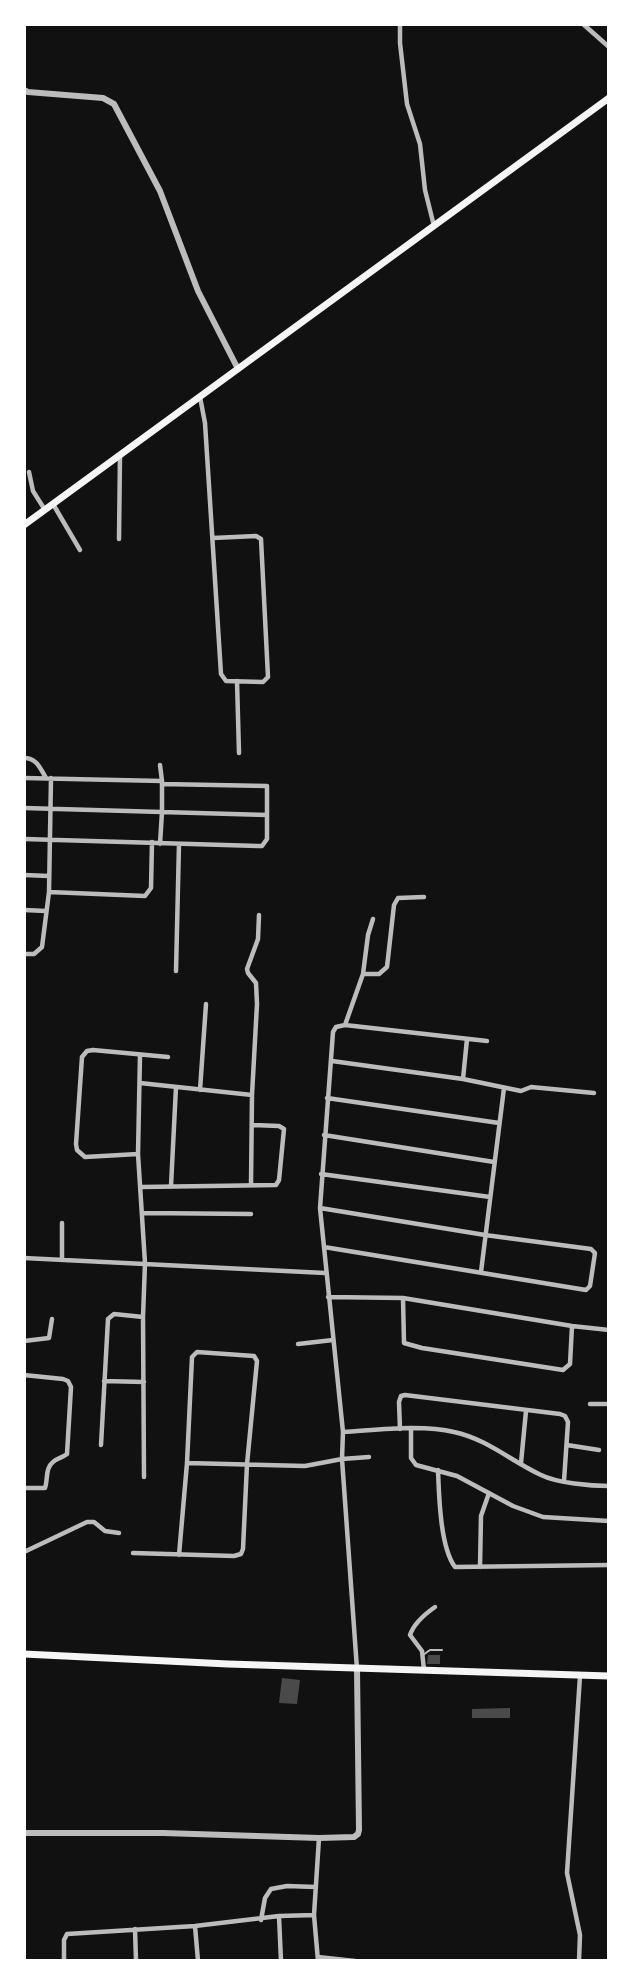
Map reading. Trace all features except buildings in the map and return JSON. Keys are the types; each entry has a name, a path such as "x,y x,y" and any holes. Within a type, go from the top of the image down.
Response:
{"main road":[{"path":"24,525 609,98"},
{"path":"24,1654 357,1669 609,1676"}],"street":[{"path":"400,24 407,104 420,144 425,190 434,226"},
{"path":"584,24 609,47"},
{"path":"24,90 103,98 114,104 160,191 198,291 238,369"},
{"path":"200,397 206,423 221,674 226,681 263,682 268,677 261,539 256,536 213,538"},
{"path":"119,539 120,455"},
{"path":"28,472 33,491 45,510"},
{"path":"53,504 80,549"},
{"path":"237,681 239,753"},
{"path":"24,758 32,759 48,778 51,808 49,892 42,947 34,954 24,954"},
{"path":"160,765 162,783 160,844"},
{"path":"24,778 267,786 267,839 262,846 24,839"},
{"path":"24,808 267,815"},
{"path":"49,892 145,896 151,888 152,842"},
{"path":"176,971 179,844"},
{"path":"24,875 49,876"},
{"path":"363,974 379,974 387,967 394,905 398,898 424,897"},
{"path":"24,910 46,911"},
{"path":"251,1184 252,1095 257,1004 256,983 247,969 258,939 259,915"},
{"path":"345,1025 363,974 368,935 373,919"},
{"path":"200,1090 206,1004"},
{"path":"24,1833 163,1833 319,1838 354,1837 358,1834 357,1669 342,1459 343,1432 320,1208 333,1032 338,1026 345,1025 487,1041"},
{"path":"464,1079 467,1039"},
{"path":"138,1155 85,1157 77,1150 82,1057 87,1051 93,1050 168,1057"},
{"path":"140,1055 138,1155 142,1186 145,1263 144,1478"},
{"path":"332,1060 464,1079 521,1091 531,1087 594,1093"},
{"path":"140,1083 252,1095"},
{"path":"171,1186 176,1087"},
{"path":"481,1272 504,1088"},
{"path":"327,1098 499,1123"},
{"path":"142,1186 251,1184 273,1186 278,1184 284,1129 279,1126 253,1125"},
{"path":"324,1136 494,1162"},
{"path":"321,1174 490,1197"},
{"path":"320,1208 485,1235 591,1249 595,1253 591,1286 586,1290 324,1247"},
{"path":"143,1213 251,1214"},
{"path":"62,1223 62,1260"},
{"path":"24,1258 325,1273"},
{"path":"328,1297 403,1299 609,1330"},
{"path":"403,1299 404,1343 422,1348 563,1370 570,1364 572,1326"},
{"path":"101,1445 109,1317 114,1314 143,1317"},
{"path":"24,1341 49,1338 52,1319"},
{"path":"298,1344 333,1340"},
{"path":"133,1553 179,1555 234,1556 241,1554 256,1358 197,1352 192,1357 187,1463 179,1555"},
{"path":"24,1375 63,1379 68,1381 71,1387 66,1454 48,1468 45,1488 24,1488"},
{"path":"104,1381 144,1382"},
{"path":"400,1429 399,1402 405,1395 565,1416 567,1445 564,1481"},
{"path":"590,1404 609,1404"},
{"path":"521,1464 526,1411"},
{"path":"343,1432 400,1429 453,1431 485,1443 542,1476 609,1486"},
{"path":"411,1429 413,1463 457,1476 513,1506 543,1517 609,1521"},
{"path":"567,1445 599,1450"},
{"path":"187,1463 305,1466 369,1457"},
{"path":"438,1470 440,1510 453,1566 458,1569 609,1565"},
{"path":"480,1567 482,1516 489,1493"},
{"path":"24,1552 87,1522 94,1522 105,1531 119,1533"},
{"path":"424,1670 423,1655 410,1635 419,1621 435,1607"},
{"path":"579,1961 580,1935 567,1873 580,1676"},
{"path":"319,1838 314,1915 318,1959 355,1961"},
{"path":"261,1920 265,1898 271,1889 287,1886 316,1887"},
{"path":"64,1961 64,1940 67,1934 195,1926 261,1920 279,1916 314,1915"},
{"path":"279,1916 281,1961"},
{"path":"195,1926 198,1961"},
{"path":"135,1929 136,1961"}],"lane":[{"path":"423,1655 430,1650 442,1650"}]}
